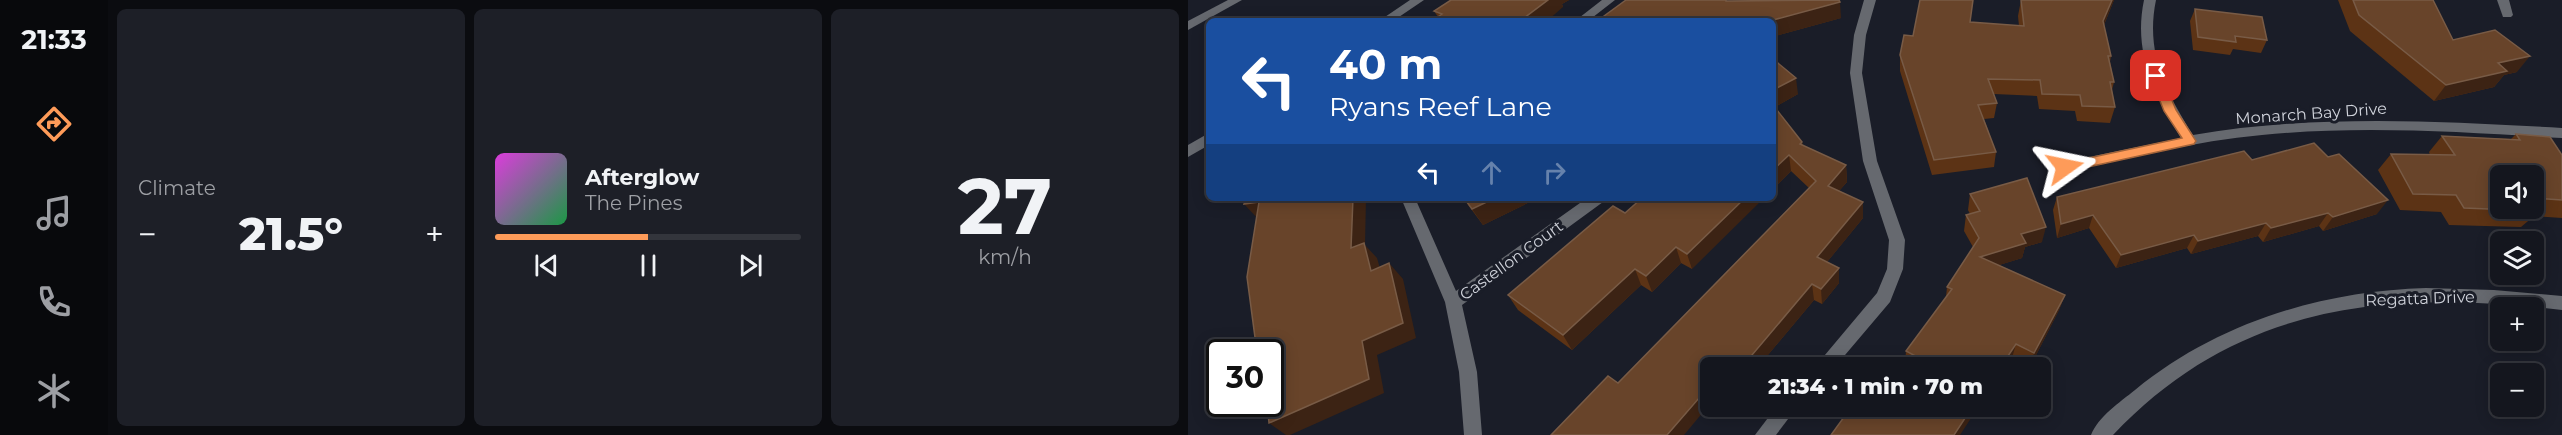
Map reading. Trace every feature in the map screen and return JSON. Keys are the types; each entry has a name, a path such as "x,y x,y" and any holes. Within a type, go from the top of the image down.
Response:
{"street":[{"path":"1188,26 1236,0"},
{"path":"1390,18 1418,0"},
{"path":"1585,18 1609,0"},
{"path":"1832,357 1884,297 1895,269 1897,240 1870,161 1856,72 1860,35 1870,0"},
{"path":"2150,0 2145,15 2149,59 2170,111 2190,141"},
{"path":"2503,0 2507,15"},
{"name":"Monarch Bay Drive","path":"2065,167 2190,141 2262,130 2400,124 2562,133"},
{"path":"1188,152 1206,140"},
{"path":"1409,201 1453,302 1468,372 1473,435"},
{"name":"Castellon Court","path":"1453,302 1594,201"},
{"name":"Regatta Drive","path":"2100,435 2129,405 2185,363 2228,340 2301,312 2380,297 2427,294 2478,295 2562,303"},
{"path":"1764,435 1780,417"}],"building":[{"path":"1451,0 1548,0 1524,18 1436,18 1442,14 1434,11"},
{"path":"1626,0 1839,0 1840,2 1776,19 1601,18"},
{"path":"1920,0 1973,0 1970,22 2024,26 2021,0 2112,0 2103,21 2111,56 2108,56 2114,82 2110,82 2115,107 2082,106 2080,95 2042,94 2040,80 1988,79 1997,103 1978,105 1996,152 1934,160 1900,55 1904,35 1913,36"},
{"path":"2353,0 2433,0 2453,40 2495,30 2530,56 2498,63 2507,71 2446,85 2359,15"},
{"path":"2195,9 2262,17 2267,40 2235,36 2236,42 2198,37"},
{"path":"1776,61 1796,78 1776,88"},
{"path":"1776,109 1802,142 1800,144 1846,165 1828,186 1863,202 1817,257 1839,268 1821,289 1812,284 1750,357 1700,357 1700,399 1667,435 1551,435 1608,376 1618,383 1816,181 1789,155 1776,167"},
{"path":"2516,134 2550,137 2562,155 2562,200 2544,199 2544,165 2490,165 2490,209 2464,208 2456,195 2413,194 2391,154 2455,155 2442,136 2520,140"},
{"path":"2314,143 2328,157 2339,154 2388,200 2333,217 2328,213 2271,228 2266,223 2198,241 2194,235 2121,255 2093,215 2061,224 2057,197 2244,151 2252,160"},
{"path":"2027,178 2046,227 2021,234 2026,243 1980,257 2065,295 2034,353 2016,344 2007,357 1917,357 1906,351 1952,289 1947,287 1979,238 1966,215 1980,211 1970,194"},
{"path":"1245,201 1353,201 1351,248 1364,243 1371,271 1389,263 1403,323 1362,341 1369,379 1284,416 1284,339 1255,339 1247,277 1259,202 1244,204"},
{"path":"1466,201 1489,201 1472,209"},
{"path":"1639,201 1742,201 1687,254 1676,247 1646,276 1635,269 1563,335 1508,295 1613,206 1625,213"},
{"path":"1268,417 1283,417 1269,423"},
{"path":"1844,417 1966,417 1954,435 1831,435"}],"route":[{"path":"2065,167 2190,141 2170,111 2156,76"}]}
